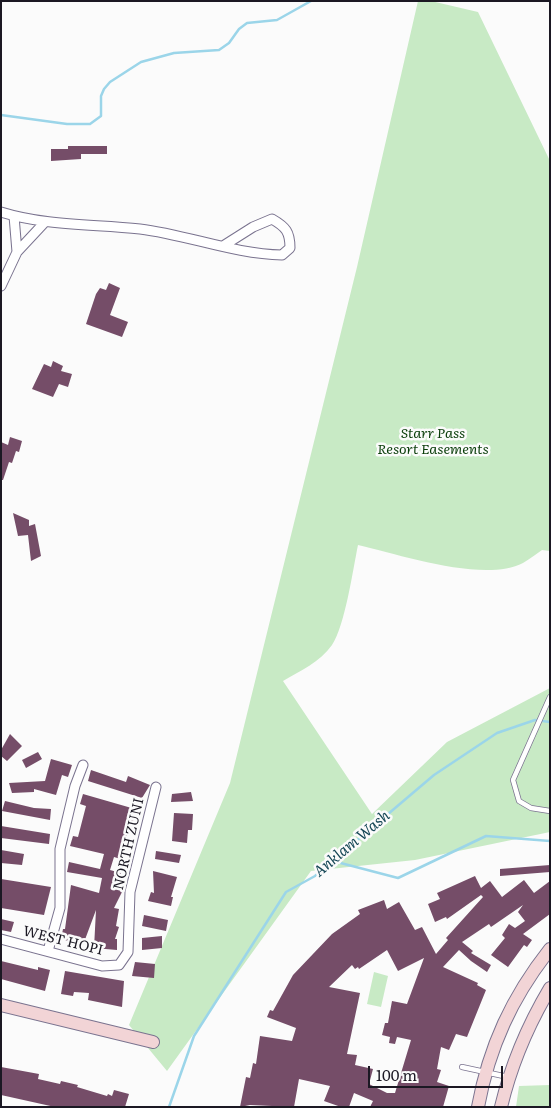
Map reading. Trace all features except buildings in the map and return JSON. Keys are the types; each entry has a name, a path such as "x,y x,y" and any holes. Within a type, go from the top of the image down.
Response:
{"street":[{"path":"1,212 28,220 142,229 223,246 282,255 290,248 290,236 285,226 272,219 253,227 223,246"},
{"path":"14,216 17,252"},
{"path":"1,286 17,252 45,222"},
{"path":"48,951 60,908 60,848 75,786 83,765"},
{"name":"NORTH ZUNI","path":"120,965 128,952 130,892 156,787"},
{"name":"WEST HOPI","path":"1,939 102,966 120,965"},
{"path":"478,1107 484,1072 495,1040 516,998 535,967 550,949"},
{"path":"501,1107 508,1077 524,1037 550,988"},
{"path":"1,1005 153,1042"}],"lane":[{"path":"550,697 513,780 520,801 531,808 550,811"},
{"path":"462,1066 508,1077"}],"green space":[{"name":"Starr Pass Resort Easements","path":"418,1 431,1 478,12 550,161 550,551 542,550 523,563 506,568 487,570 442,565 358,545 345,611 337,636 327,651 316,661 283,681 372,814 447,742 550,688 550,832 415,860 311,871 167,1071 129,1025 230,783 357,267"},
{"path":"374,972 388,976 381,1007 367,1004"},
{"path":"550,1085 550,1107 516,1107 519,1086"}],"waterway":[{"path":"1,115 67,124 90,124 101,116 101,96 104,89 110,82 141,62 174,53 219,50 229,43 239,29 247,23 277,20 311,1"},
{"name":"Anklam Wash","path":"169,1107 194,1036 286,892 315,876 434,775 497,733 535,720 550,722"},
{"path":"333,861 398,878 486,836 550,841"}]}
